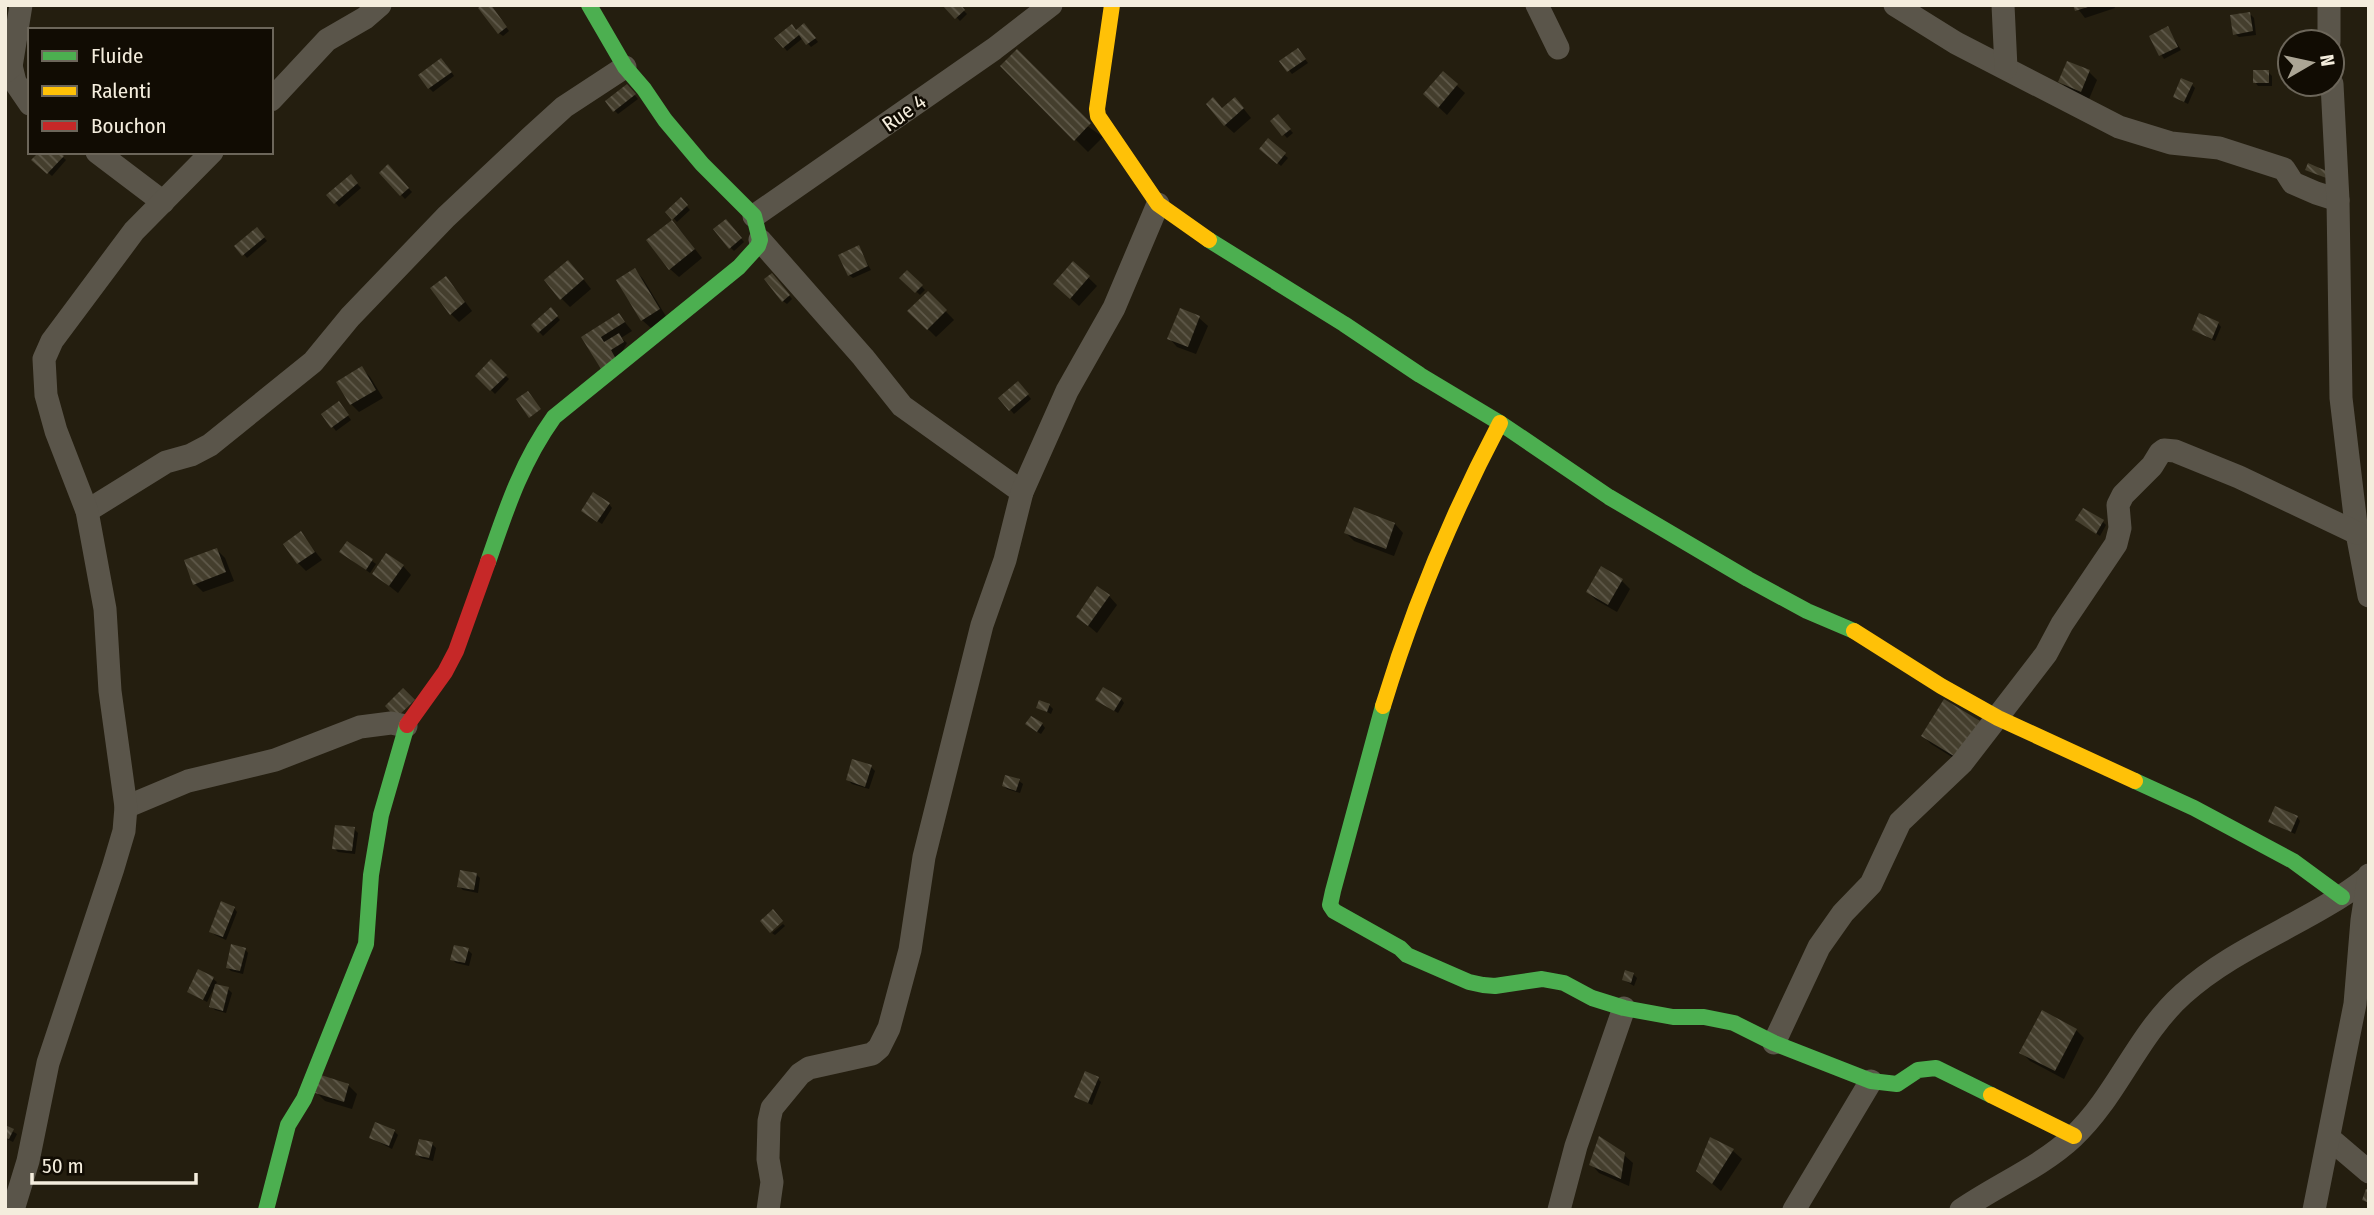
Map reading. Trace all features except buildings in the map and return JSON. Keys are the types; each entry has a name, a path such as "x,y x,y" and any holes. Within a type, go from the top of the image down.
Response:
{"street":[{"path":"8,69 21,5"},
{"path":"273,98 327,40 365,18 380,5"},
{"path":"589,5 625,67 665,120 702,164 754,216 760,240 863,357 902,406 1022,492"},
{"name":"Rue 4","path":"754,216 983,57 1051,5"},
{"path":"1112,5 1098,117 1158,204 1235,258 1500,423 1609,497 1748,579 1807,611 1851,629 1998,719 2194,808 2293,861 2342,897"},
{"path":"1537,5 1558,48"},
{"path":"1895,5 1956,43 2119,127 2171,143 2219,148 2284,169 2294,183 2316,194 2338,200"},
{"path":"2003,5 2006,68"},
{"path":"2329,5 2329,28"},
{"path":"5,40 8,69 28,101"},
{"path":"87,511 166,462 191,455 210,445 313,362 350,317 446,216 564,107 625,67"},
{"path":"2333,98 2338,200 2341,398 2357,533 2369,596"},
{"path":"100,154 163,202"},
{"path":"13,1210 33,1138 48,1063 124,831 126,807 110,691 105,609 87,511 51,416 46,395 44,359 52,341 134,230 210,154"},
{"path":"768,1210 772,1181 768,1137 772,1108 800,1074 809,1068 872,1054 879,1048 889,1028 910,950 927,844 982,625 1004,561 1022,492 1067,391 1114,308 1158,204"},
{"path":"267,1210 288,1125 304,1099 366,944 371,875 381,815 406,726 445,672 456,651 509,502 534,445 554,416 739,267 758,246 760,240"},
{"path":"1500,423 1460,497 1419,596 1377,726 1330,905 1334,911 1407,955 1469,982 1495,986 1542,979 1564,983 1592,998 1624,1008 1673,1017 1704,1017 1734,1023 1774,1043 1871,1081 1897,1084 1918,1070 1936,1068 2074,1136"},
{"path":"1774,1043 1819,947 1843,913 1871,884 1900,822 1962,762 2046,654 2062,624 2116,544 2120,528 2118,505 2123,495 2164,450 2175,451 2239,477 2357,533"},
{"path":"126,807 188,780 275,760 372,723 406,726"},
{"path":"1961,1210 2074,1136 2114,1084 2142,1040 2182,994 2236,956 2342,897 2368,876"},
{"path":"2314,1210 2355,1004 2368,876"},
{"path":"1559,1210 1576,1146 1624,1008"},
{"path":"1794,1210 1871,1081"},
{"path":"2329,1138 2369,1172"}],"traffic: fast":[{"path":"488,562 523,469 554,417 739,267 758,246 760,240 754,216 702,164 665,120 625,67 589,5"},
{"path":"1209,240 1500,423 1609,497 1748,579 1807,611 1854,631"},
{"path":"1383,706 1333,891 1330,905 1334,911 1400,948 1407,955 1469,982 1495,986 1542,979 1564,983 1592,998 1624,1008 1673,1017 1704,1017 1734,1023 1774,1043 1871,1081 1897,1084 1918,1070 1936,1068 1991,1095"},
{"path":"266,1210 288,1125 304,1099 366,944 371,875 381,815 407,725"},
{"path":"2135,781 2194,808 2293,861 2342,897"}],"traffic: slow":[{"path":"1112,5 1098,116 1158,204 1209,240"},
{"path":"1383,706 1407,633 1435,562 1500,423"},
{"path":"1854,631 1998,718 2135,781"},
{"path":"1991,1095 2074,1136"}],"traffic: jam":[{"path":"407,725 445,672 456,651 488,562"}]}
